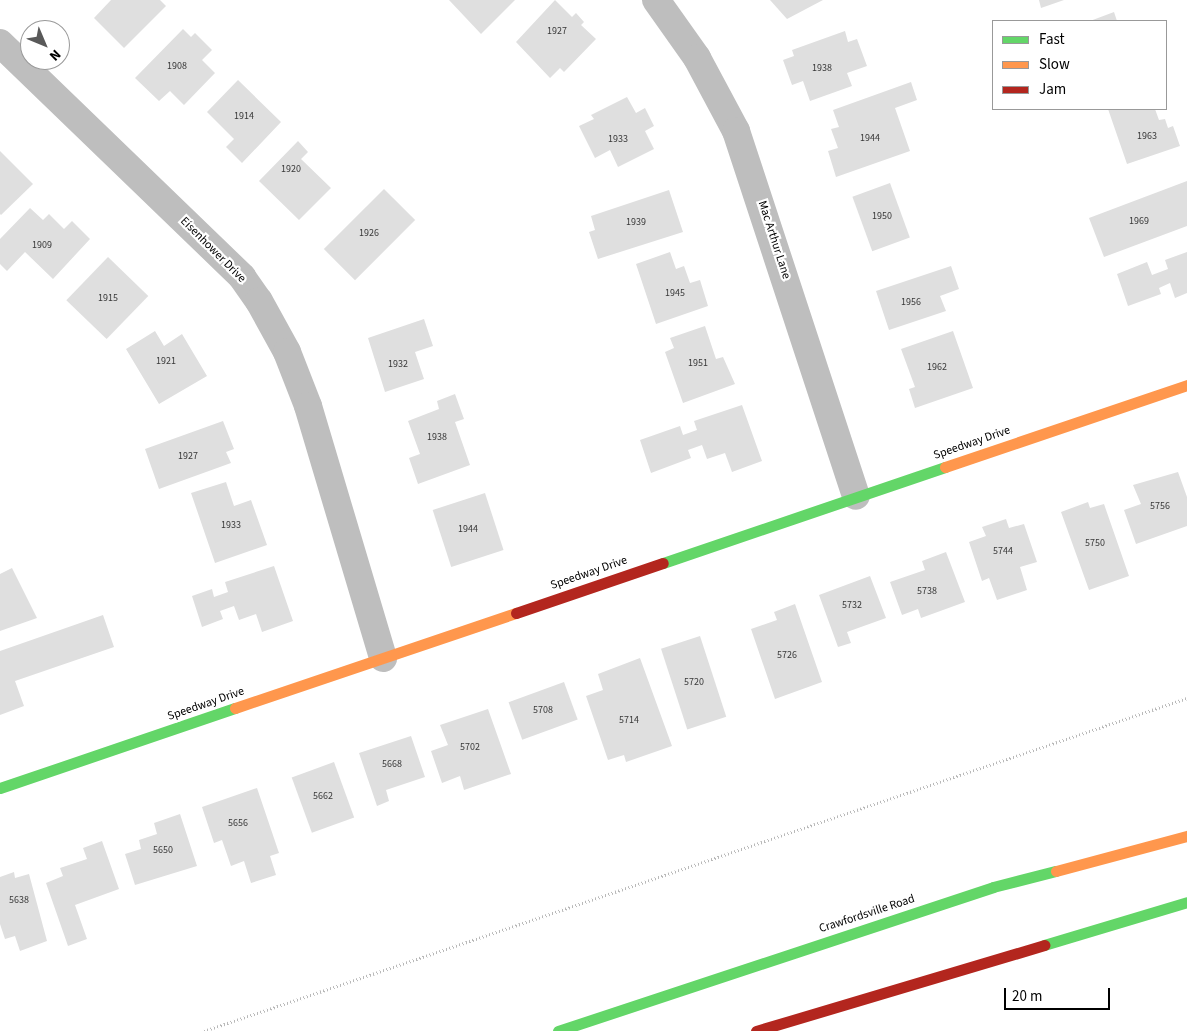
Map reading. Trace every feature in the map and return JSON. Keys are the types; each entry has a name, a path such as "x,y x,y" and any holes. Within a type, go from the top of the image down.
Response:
{"street":[{"name":"Mac Arthur Lane","path":"656,0 696,58 736,131 856,496"},
{"name":"Eisenhower Drive","path":"0,43 242,277 262,307 287,352 308,406 383,658"},
{"name":"Speedway Drive","path":"0,788 1187,385"},
{"name":"Crawfordsville Road","path":"558,1031 993,887 1187,836"},
{"path":"756,1031 1187,902"}],"path":[{"path":"204,1031 1187,698"}],"building":[{"path":"111,0 160,0 166,6 124,48 94,18"},
{"path":"449,0 515,0 481,34"},
{"path":"555,0 572,17 576,13 584,22 581,25 596,39 564,72 560,68 550,78 516,42"},
{"path":"770,0 823,0 787,19"},
{"path":"1039,0 1064,0 1041,8"},
{"path":"1114,12 1117,20 1093,20"},
{"path":"183,29 191,37 195,33 212,50 202,60 215,73 184,105 170,91 159,101 135,78"},
{"path":"845,31 848,42 857,39 867,66 847,73 852,86 810,101 803,81 792,85 783,60 794,56 792,50"},
{"path":"238,80 281,122 242,163 226,147 234,139 207,112"},
{"path":"911,82 917,100 895,108 910,151 836,177 828,151 838,148 831,129 839,127 833,110"},
{"path":"627,97 636,113 645,108 654,126 645,131 654,149 618,167 610,150 595,158 579,126 594,119 591,115"},
{"path":"1108,110 1155,110 1159,120 1165,119 1168,128 1173,126 1180,146 1127,164"},
{"path":"298,141 308,152 301,159 331,188 299,220 259,181"},
{"path":"0,151 33,184 1,215 0,214"},
{"path":"1187,181 1187,226 1104,257 1089,218"},
{"path":"890,183 910,238 872,251 852,197"},
{"path":"384,189 415,220 355,280 324,249"},
{"path":"669,190 683,232 598,259 589,232 595,230 591,216"},
{"path":"30,208 43,220 49,214 64,229 72,221 90,239 53,279 25,252 7,271 0,264 0,239"},
{"path":"670,252 676,269 684,266 690,283 700,280 708,306 656,324 636,264"},
{"path":"1187,252 1187,293 1175,298 1170,283 1159,288 1161,294 1128,306 1117,274 1147,262 1152,275 1168,269 1165,260"},
{"path":"108,257 148,296 107,339 66,300"},
{"path":"951,266 959,289 940,296 946,311 889,330 876,291"},
{"path":"424,319 433,346 415,352 424,379 385,392 368,338"},
{"path":"705,326 716,359 723,357 735,384 683,403 665,352 674,348 670,338"},
{"path":"155,331 164,346 182,334 207,376 159,404 126,349"},
{"path":"953,331 973,388 915,408 909,389 915,387 901,349"},
{"path":"455,394 464,419 455,422 470,465 418,484 409,458 420,454 408,421 439,409 437,401"},
{"path":"742,405 762,461 732,472 725,453 707,459 702,445 688,450 691,458 651,473 640,440 680,426 683,435 697,430 694,421"},
{"path":"223,421 234,449 226,452 231,463 159,489 145,449"},
{"path":"1178,472 1187,497 1187,526 1136,544 1124,510 1141,504 1133,485"},
{"path":"226,482 234,506 251,500 267,545 215,563 191,493"},
{"path":"485,493 504,550 451,567 433,510"},
{"path":"1088,502 1090,508 1104,504 1129,576 1089,590 1061,512"},
{"path":"1006,519 1009,528 1024,524 1037,562 1020,567 1027,590 997,600 989,578 982,581 969,542 986,536 982,527"},
{"path":"946,552 965,602 921,618 918,609 902,615 890,582 925,570 922,561"},
{"path":"274,566 293,621 262,632 256,614 239,620 234,606 220,611 223,619 202,627 192,596 212,589 214,597 228,592 225,582"},
{"path":"12,568 37,618 0,631 0,574"},
{"path":"870,576 886,618 847,632 851,643 838,647 819,595"},
{"path":"795,604 822,682 775,699 751,629 777,620 774,612"},
{"path":"103,615 114,647 15,681 24,706 0,715 0,651"},
{"path":"700,636 726,717 687,730 661,649"},
{"path":"640,658 672,746 626,762 624,755 608,760 586,696 603,690 598,674"},
{"path":"564,682 578,720 522,740 509,702"},
{"path":"488,709 511,774 464,790 460,776 442,783 431,751 448,745 440,725"},
{"path":"411,736 425,777 386,790 389,801 377,806 359,753"},
{"path":"334,762 354,817 312,833 292,777"},
{"path":"257,788 279,853 270,856 276,875 251,883 244,861 231,866 222,840 214,843 202,807"},
{"path":"180,814 197,866 135,885 125,854 141,849 139,840 157,834 154,823"},
{"path":"102,841 119,889 75,905 87,939 68,946 46,883 63,876 60,868 87,859 83,848"},
{"path":"14,872 15,878 29,874 47,941 20,951 15,936 5,939 0,924 0,877"}],"traffic: fast":[{"path":"663,563 945,467"},
{"path":"0,788 235,708"},
{"path":"558,1031 993,887 1056,871"},
{"path":"1044,945 1187,902"}],"traffic: slow":[{"path":"945,467 1187,385"},
{"path":"235,708 516,613"},
{"path":"1056,871 1187,836"}],"traffic: jam":[{"path":"516,613 663,563"},
{"path":"756,1031 1044,945"}]}
